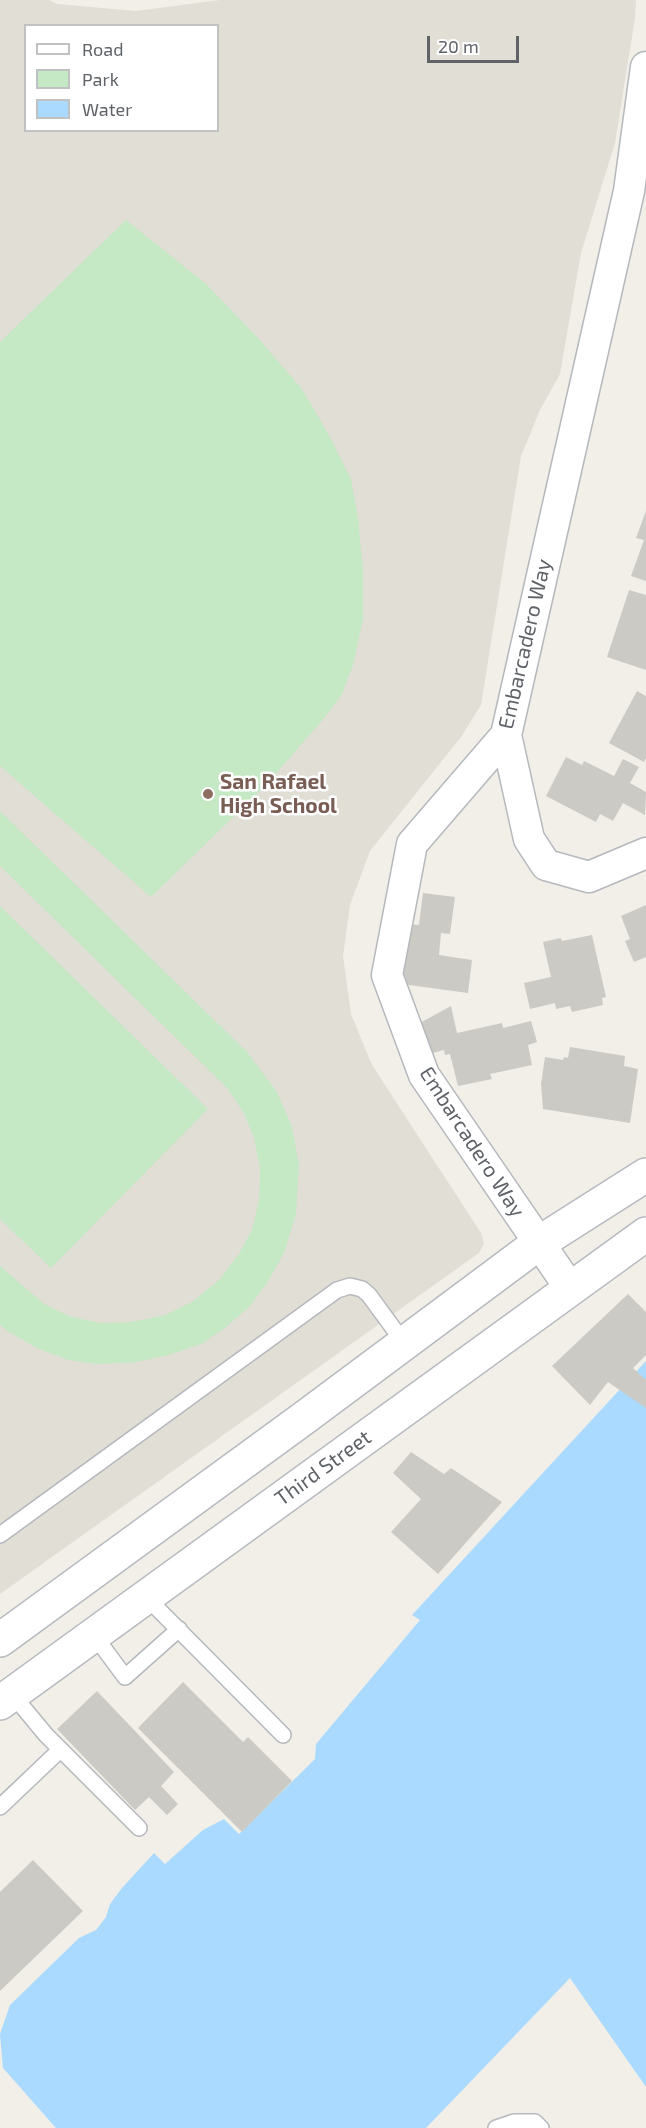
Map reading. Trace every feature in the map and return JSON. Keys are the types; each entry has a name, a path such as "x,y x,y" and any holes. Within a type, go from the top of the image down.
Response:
{"main road":[{"path":"0,1640 539,1243 646,1175"},
{"name":"Third Street","path":"6,1698 646,1234"}],"street":[{"name":"Embarcadero Way","path":"570,1288 424,1075 387,975 412,844 506,735 629,191 646,67"},
{"path":"506,735 529,839 546,865 590,877 646,852"}],"lane":[{"path":"0,1535 337,1290 350,1286 362,1289 369,1294 404,1343"},
{"path":"146,1597 283,1735"},
{"path":"94,1635 125,1677 179,1629"},
{"path":"6,1698 139,1828"},
{"path":"0,1808 60,1749"},
{"path":"496,2128 514,2122 535,2122 541,2128"}],"shaded area":[{"name":"San Rafael High School","path":"0,0 49,0 57,4 136,11 220,0 636,0 615,143 581,253 560,374 540,410 521,456 481,705 461,737 370,851 350,905 343,956 351,1014 372,1065 481,1233 484,1244 479,1253 0,1594"}],"green space":[{"path":"126,220 205,283 259,339 302,389 351,479 358,517 363,572 363,619 353,665 341,696 264,787 151,897 0,766 0,342"},
{"path":"0,811 247,1052 277,1092 292,1127 299,1165 296,1214 284,1253 267,1283 249,1307 201,1344 169,1355 136,1362 97,1364 69,1360 39,1349 0,1325 0,1266 44,1304 69,1316 100,1323 132,1322 165,1315 192,1302 219,1280 239,1254 252,1230 259,1200 260,1168 254,1138 244,1113 227,1088 0,866"},
{"path":"0,906 208,1109 51,1268 0,1219"}],"water":[{"path":"646,1361 646,2087 570,1978 426,2128 56,2128 3,2068 0,2034 10,2005 79,1938 96,1930 122,1888 154,1853 165,1864 203,1830 224,1819 239,1834 315,1759 316,1744 420,1620 412,1615"}],"building":[{"path":"646,511 646,581 631,576 644,540 636,538"},
{"path":"629,590 646,595 646,670 607,657"},
{"path":"637,691 646,696 646,758 644,762 609,743"},
{"path":"566,757 582,765 584,761 614,776 623,759 639,767 630,783 646,792 645,815 623,803 613,821 600,814 596,822 546,796"},
{"path":"423,893 455,897 450,934 441,933 439,955 472,960 468,993 402,984 409,924 419,925"},
{"path":"646,905 646,957 634,962 625,941 630,939 621,916"},
{"path":"592,935 606,997 602,998 603,1005 572,1012 570,1006 556,1009 555,1003 530,1009 524,983 551,977 543,942"},
{"path":"451,1006 457,1033 502,1023 503,1028 531,1021 537,1042 528,1045 532,1065 490,1074 492,1079 458,1086 450,1054 445,1055 444,1050 425,1055 418,1024"},
{"path":"570,1047 625,1056 624,1066 638,1069 630,1123 543,1109 541,1084 545,1057 563,1060 564,1057 568,1058"},
{"path":"628,1294 646,1312 646,1355 633,1368 646,1380 646,1408 608,1382 590,1405 552,1366"},
{"path":"411,1452 444,1474 451,1468 502,1502 438,1574 391,1532 421,1499 393,1473"},
{"path":"183,1682 243,1742 248,1737 292,1781 242,1832 138,1728"},
{"path":"97,1691 174,1772 161,1786 178,1804 167,1815 149,1797 135,1810 57,1729"},
{"path":"33,1860 83,1911 0,1991 0,1892"}],"place":[{"name":"San Rafael High School","path":"208,794"}]}
